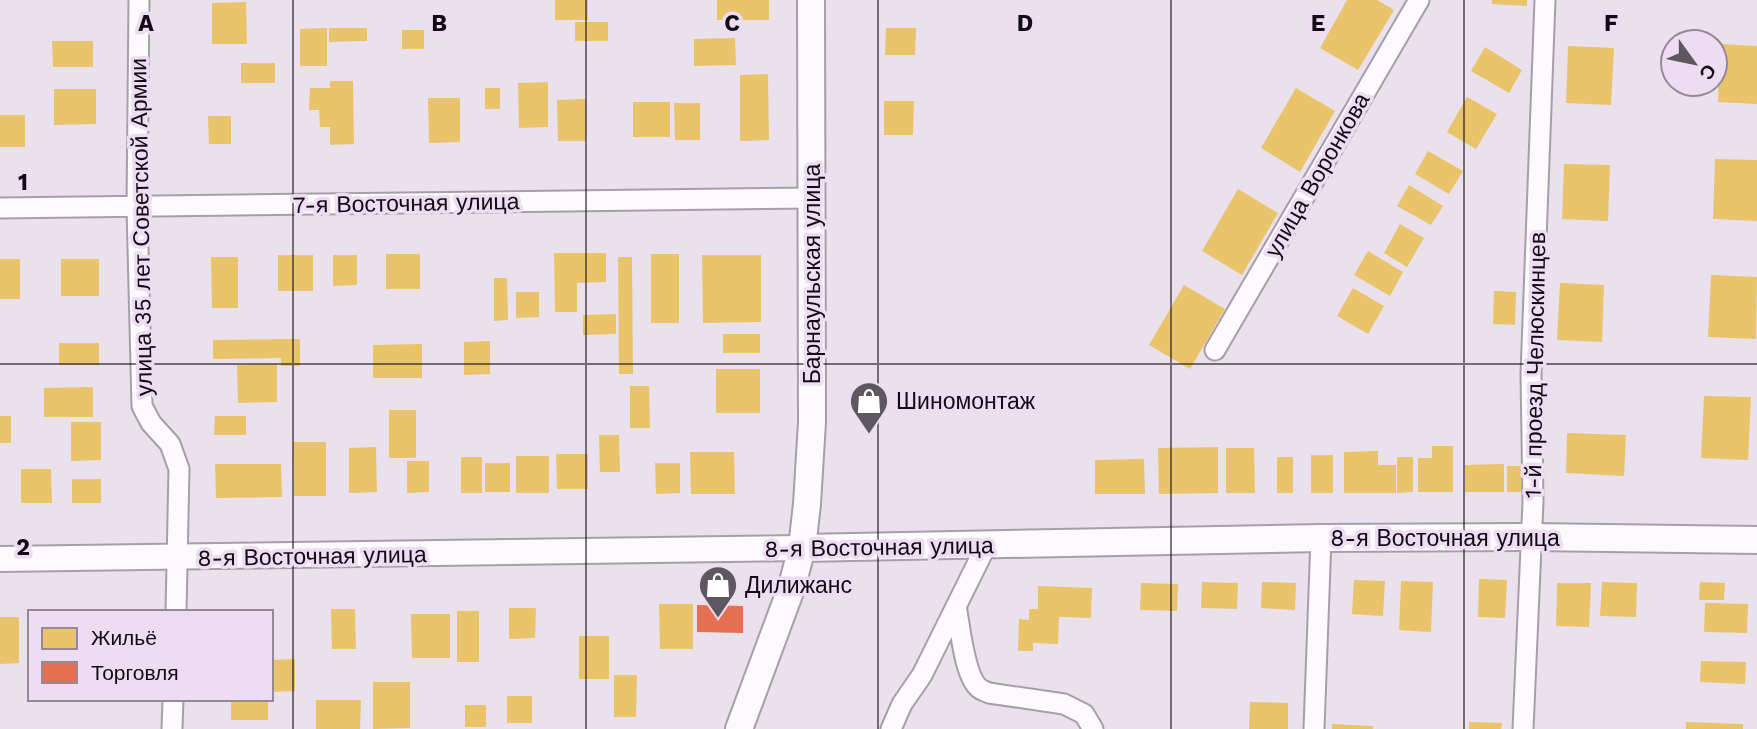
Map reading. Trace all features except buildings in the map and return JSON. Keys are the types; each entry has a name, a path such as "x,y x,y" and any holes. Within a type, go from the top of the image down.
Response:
{"main road":[{"name":"Барнаульская улица","path":"739,729 791,589 802,548 812,422 811,0"},
{"name":"8-я Восточная улица","path":"802,548 1321,538 1757,540"}],"street":[{"name":"улица 35 лет Советской Армии","path":"139,0 136,207 142,405 151,423 170,444 179,469 176,610"},
{"name":"улица Воронкова","path":"1215,350 1419,0"},
{"name":"1-й проезд Челюскинцев","path":"1523,729 1532,537 1531,374 1545,0"},
{"name":"7-я Восточная улица","path":"0,208 812,198"},
{"path":"1314,729 1321,538"},
{"path":"891,729 902,704 922,675 986,546"},
{"name":"8-я Восточная улица","path":"0,559 802,548"},
{"path":"956,606 971,677 978,688 989,693 1064,704 1084,714 1093,729"},
{"path":"172,729 173,701"}],"place":[{"name":"Шиномонтаж","path":"869,435"},
{"name":"Дилижанс","path":"718,619"}]}
